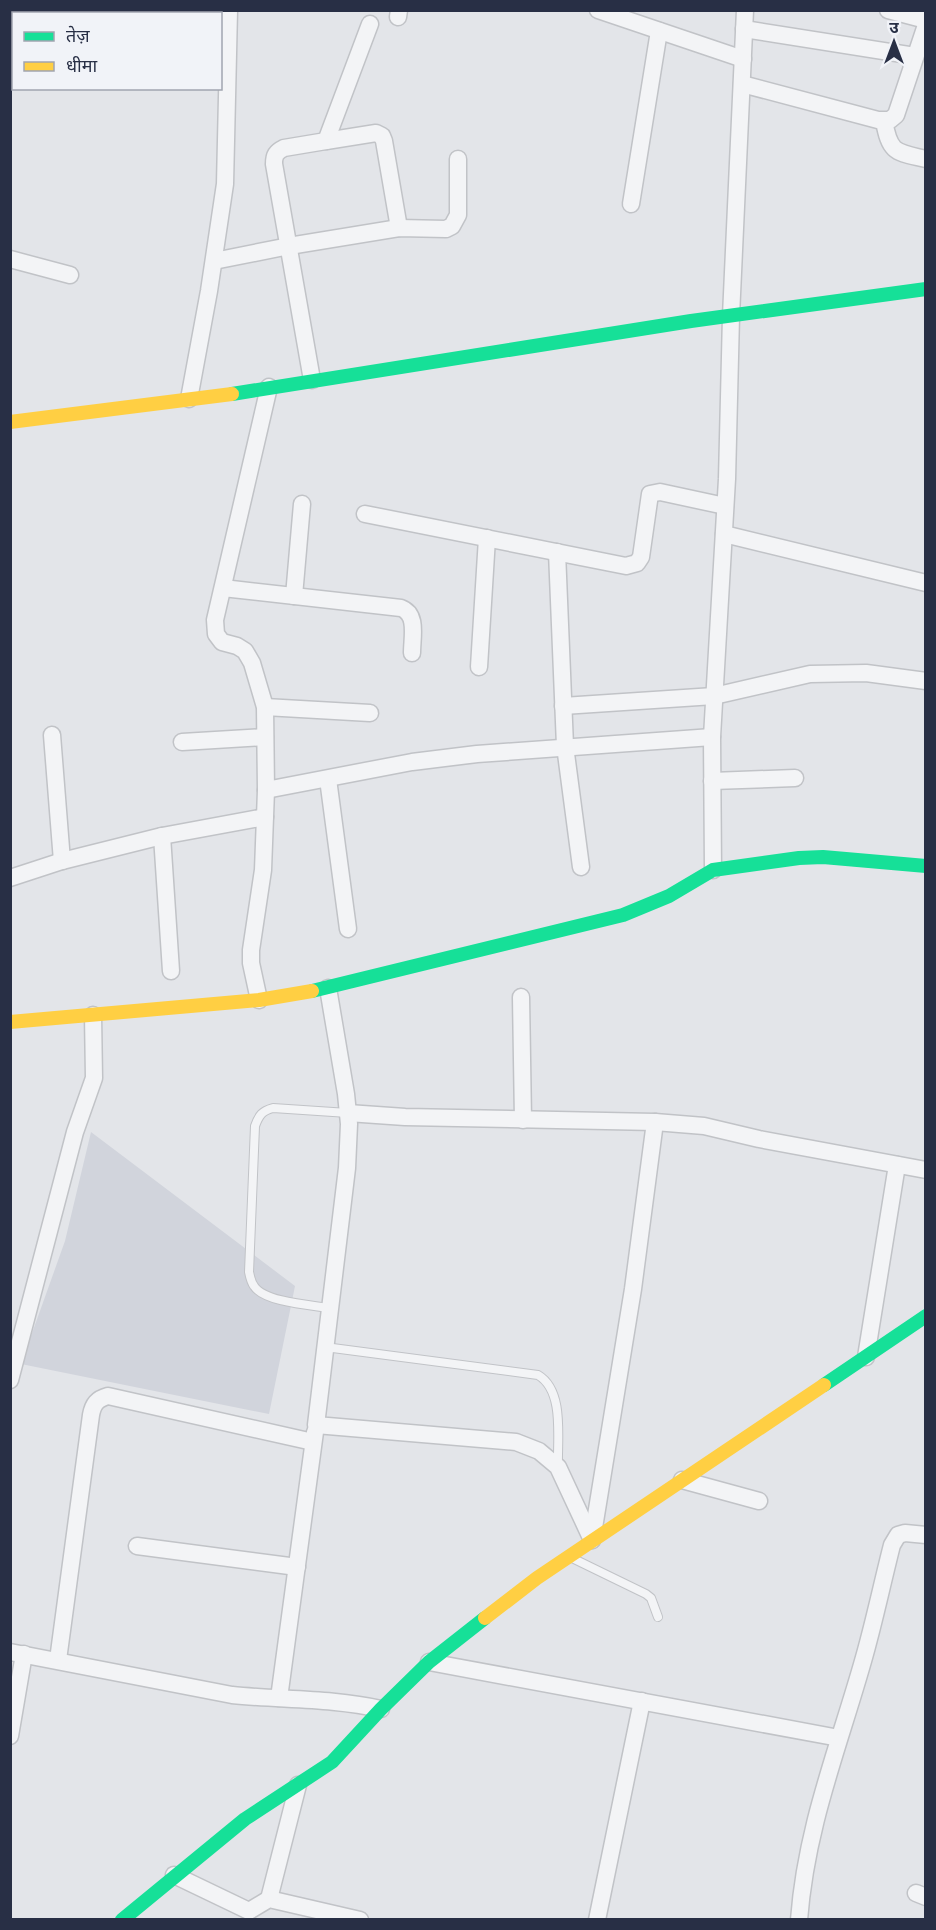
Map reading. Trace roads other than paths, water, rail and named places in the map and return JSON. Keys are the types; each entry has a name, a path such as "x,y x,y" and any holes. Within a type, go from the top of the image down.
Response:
{"street":[{"path":"189,399 214,261 225,184 229,10"},
{"path":"598,10 743,59"},
{"path":"713,870 712,737 724,534 745,10"},
{"path":"742,84 884,121 890,120 896,115 926,22 888,10"},
{"path":"326,141 370,24"},
{"path":"744,29 915,56"},
{"path":"631,204 659,31"},
{"path":"884,121 887,140 898,152 926,159"},
{"path":"312,380 274,156 284,148 376,133 382,136 399,228"},
{"path":"214,261 399,228 446,229 452,226 458,215 458,159"},
{"path":"10,259 69,274"},
{"path":"10,422 225,395 731,316 926,289"},
{"path":"259,1000 251,963 251,950 263,870 266,790 265,707 252,663 245,651 222,642 216,634 215,620 269,387"},
{"path":"365,514 632,566 641,557 650,494 660,492 725,506"},
{"path":"294,596 302,504"},
{"path":"724,534 926,584"},
{"path":"479,667 487,538"},
{"path":"557,552 565,746 581,867"},
{"path":"223,588 400,608 408,611 413,622 412,653"},
{"path":"563,706 714,696 810,674 866,673 926,681"},
{"path":"265,707 370,713"},
{"path":"52,735 62,861"},
{"path":"182,742 265,737"},
{"path":"266,790 412,762 477,754 712,737"},
{"path":"712,781 795,778"},
{"path":"328,779 348,929"},
{"path":"10,878 62,861 162,836 265,817"},
{"path":"162,836 171,972"},
{"path":"10,1022 259,1000 328,988 478,949 623,915 669,896 713,870 799,858 823,857 926,867"},
{"path":"279,1698 316,1425 347,1168 346,1094 328,988"},
{"path":"521,997 523,1120"},
{"path":"10,1380 75,1132 94,1078 93,1015"},
{"path":"348,1113 405,1117 655,1122 704,1126 759,1139 926,1170"},
{"path":"592,1540 633,1289 655,1122"},
{"path":"866,1357 897,1165"},
{"path":"122,1920 245,1819 332,1762 429,1662 537,1578 926,1316"},
{"path":"58,1660 91,1415 93,1405 100,1398 108,1396 313,1442"},
{"path":"316,1425 516,1442 539,1451 558,1467 592,1540"},
{"path":"682,1480 759,1501"},
{"path":"799,1920 806,1854 814,1821 863,1660 892,1545 898,1535 905,1533 926,1536"},
{"path":"137,1546 297,1567"},
{"path":"10,1736 17,1653 232,1695 342,1701 381,1709"},
{"path":"429,1662 839,1738"},
{"path":"597,1920 642,1701"},
{"path":"174,1875 248,1915 269,1899 298,1785"},
{"path":"269,1899 360,1920"}],"lane":[{"path":"329,1308 270,1297 253,1285 249,1272 255,1126 259,1115 273,1108 348,1113"},
{"path":"324,1346 538,1375 546,1380 554,1392 557,1407 558,1467"},
{"path":"568,1556 646,1594 651,1598 658,1617"}]}
